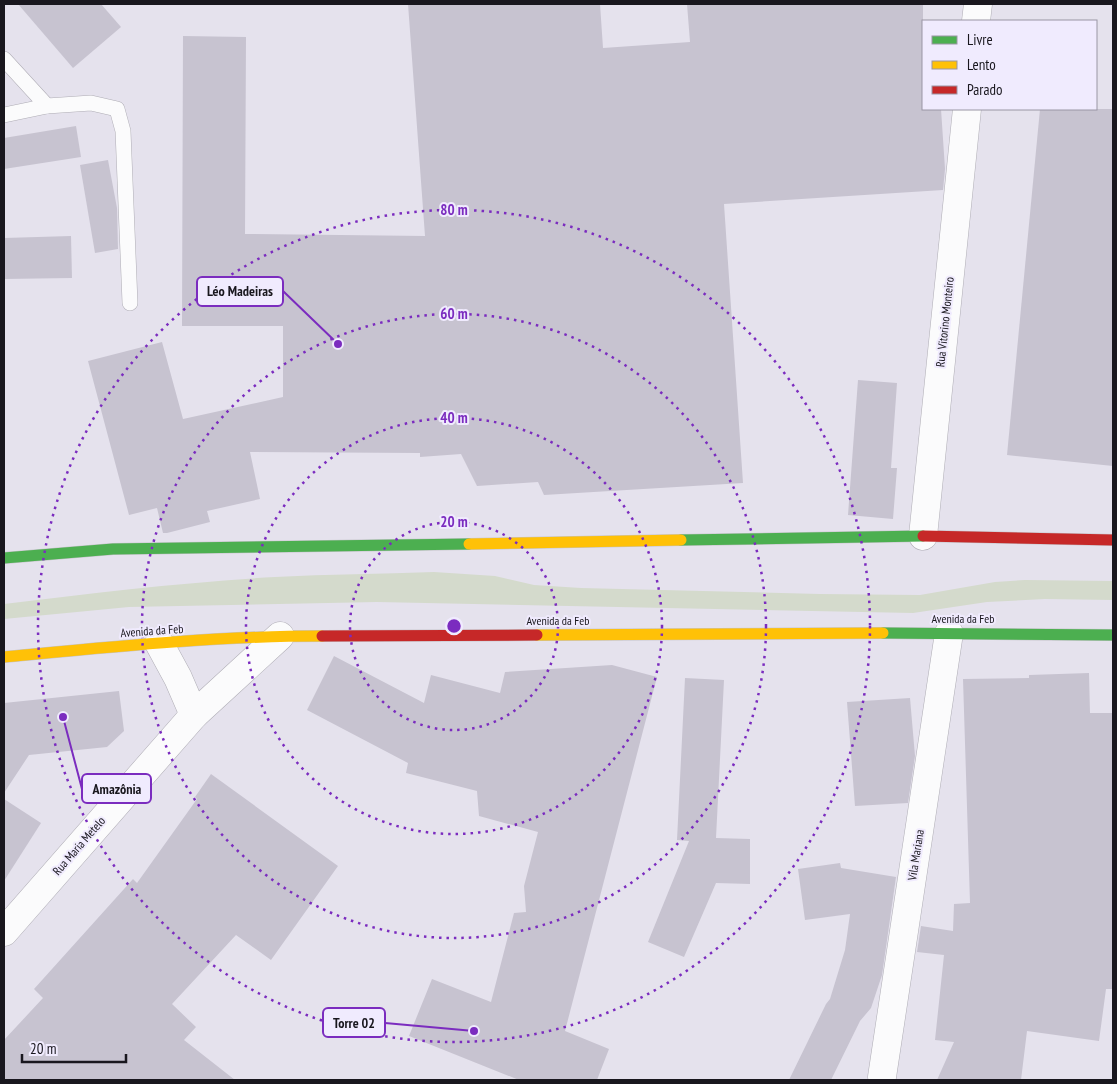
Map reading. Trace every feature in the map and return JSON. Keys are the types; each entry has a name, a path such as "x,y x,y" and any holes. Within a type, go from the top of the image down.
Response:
{"main road":[{"path":"4,558 113,549 923,536 1113,540"},
{"name":"Avenida da Feb","path":"4,657 280,636 948,633 1113,635"}],"street":[{"path":"976,20 978,4"},
{"name":"Rua Vitorino Monteiro","path":"923,536 967,110"},
{"name":"Vila Mariana","path":"882,1077 948,633"},
{"name":"Rua Maria Metelo","path":"4,932 194,714 280,636"},
{"path":"159,644 178,678 194,714"}],"lane":[{"path":"4,59 47,106"},
{"path":"4,115 47,106 91,103 117,110 123,131 130,303"}],"shaded area":[{"path":"434,572 495,576 534,585 581,588 820,594 920,595 995,582 1025,580 1113,581 1113,600 1045,599 987,602 913,613 377,602 129,607 4,619 4,604 106,592 275,577"}],"building":[{"path":"18,4 101,4 121,27 73,68"},
{"path":"408,4 600,4 603,48 690,42 687,4 923,4 922,110 941,110 945,169 943,190 724,204 743,483 544,495 538,482 477,486 461,454 420,457 420,453 250,452 260,499 207,511 210,522 167,533 163,533 157,508 129,515 88,361 162,342 183,419 283,397 283,326 182,326 183,36 246,37 245,234 425,236"},
{"path":"1113,109 1113,466 1007,455 1040,110"},
{"path":"76,126 81,157 4,169 4,138"},
{"path":"108,160 117,208 118,249 95,253 80,165"},
{"path":"71,236 72,278 4,279 4,238"},
{"path":"858,380 897,383 891,468 897,468 893,519 848,515"},
{"path":"334,656 424,703 431,675 500,693 505,672 612,665 657,677 565,1031 609,1049 597,1080 519,1080 409,1036 432,979 491,1002 514,913 526,912 524,886 538,832 479,816 477,791 406,773 408,763 307,710"},
{"path":"1089,673 1090,713 1113,713 1113,989 1106,989 1099,1041 1027,1031 1021,1080 937,1080 954,1042 935,1040 944,955 917,952 921,926 953,931 954,904 970,903 963,679 1029,678 1029,675"},
{"path":"685,678 724,680 716,838 750,839 750,884 716,883 684,957 648,942 689,841 677,840"},
{"path":"119,691 124,731 107,747 29,755 4,793 4,703"},
{"path":"910,698 915,756 908,803 855,806 847,702"},
{"path":"211,774 338,866 271,960 236,935 172,1004 196,1027 184,1040 235,1080 4,1080 4,1040 43,998 34,989 133,879 137,883 197,799 195,797"},
{"path":"4,799 41,823 4,881"},
{"path":"840,863 841,868 896,877 882,975 871,1008 860,1021 831,1080 789,1080 830,999 845,950 850,914 805,920 798,869"}],"traffic: fast":[{"path":"681,540 923,536"},
{"path":"4,558 113,549 469,544"},
{"path":"883,633 1113,635"}],"traffic: slow":[{"path":"469,544 681,540"},
{"path":"537,635 883,633"},
{"path":"4,657 203,640 322,636"}],"traffic: jam":[{"path":"923,536 1113,540"},
{"path":"322,636 537,635"}],"place":[{"name":"Léo Madeiras","path":"338,344"},
{"name":"Amazônia","path":"63,717"},
{"name":"Torre 02","path":"474,1031"}]}
